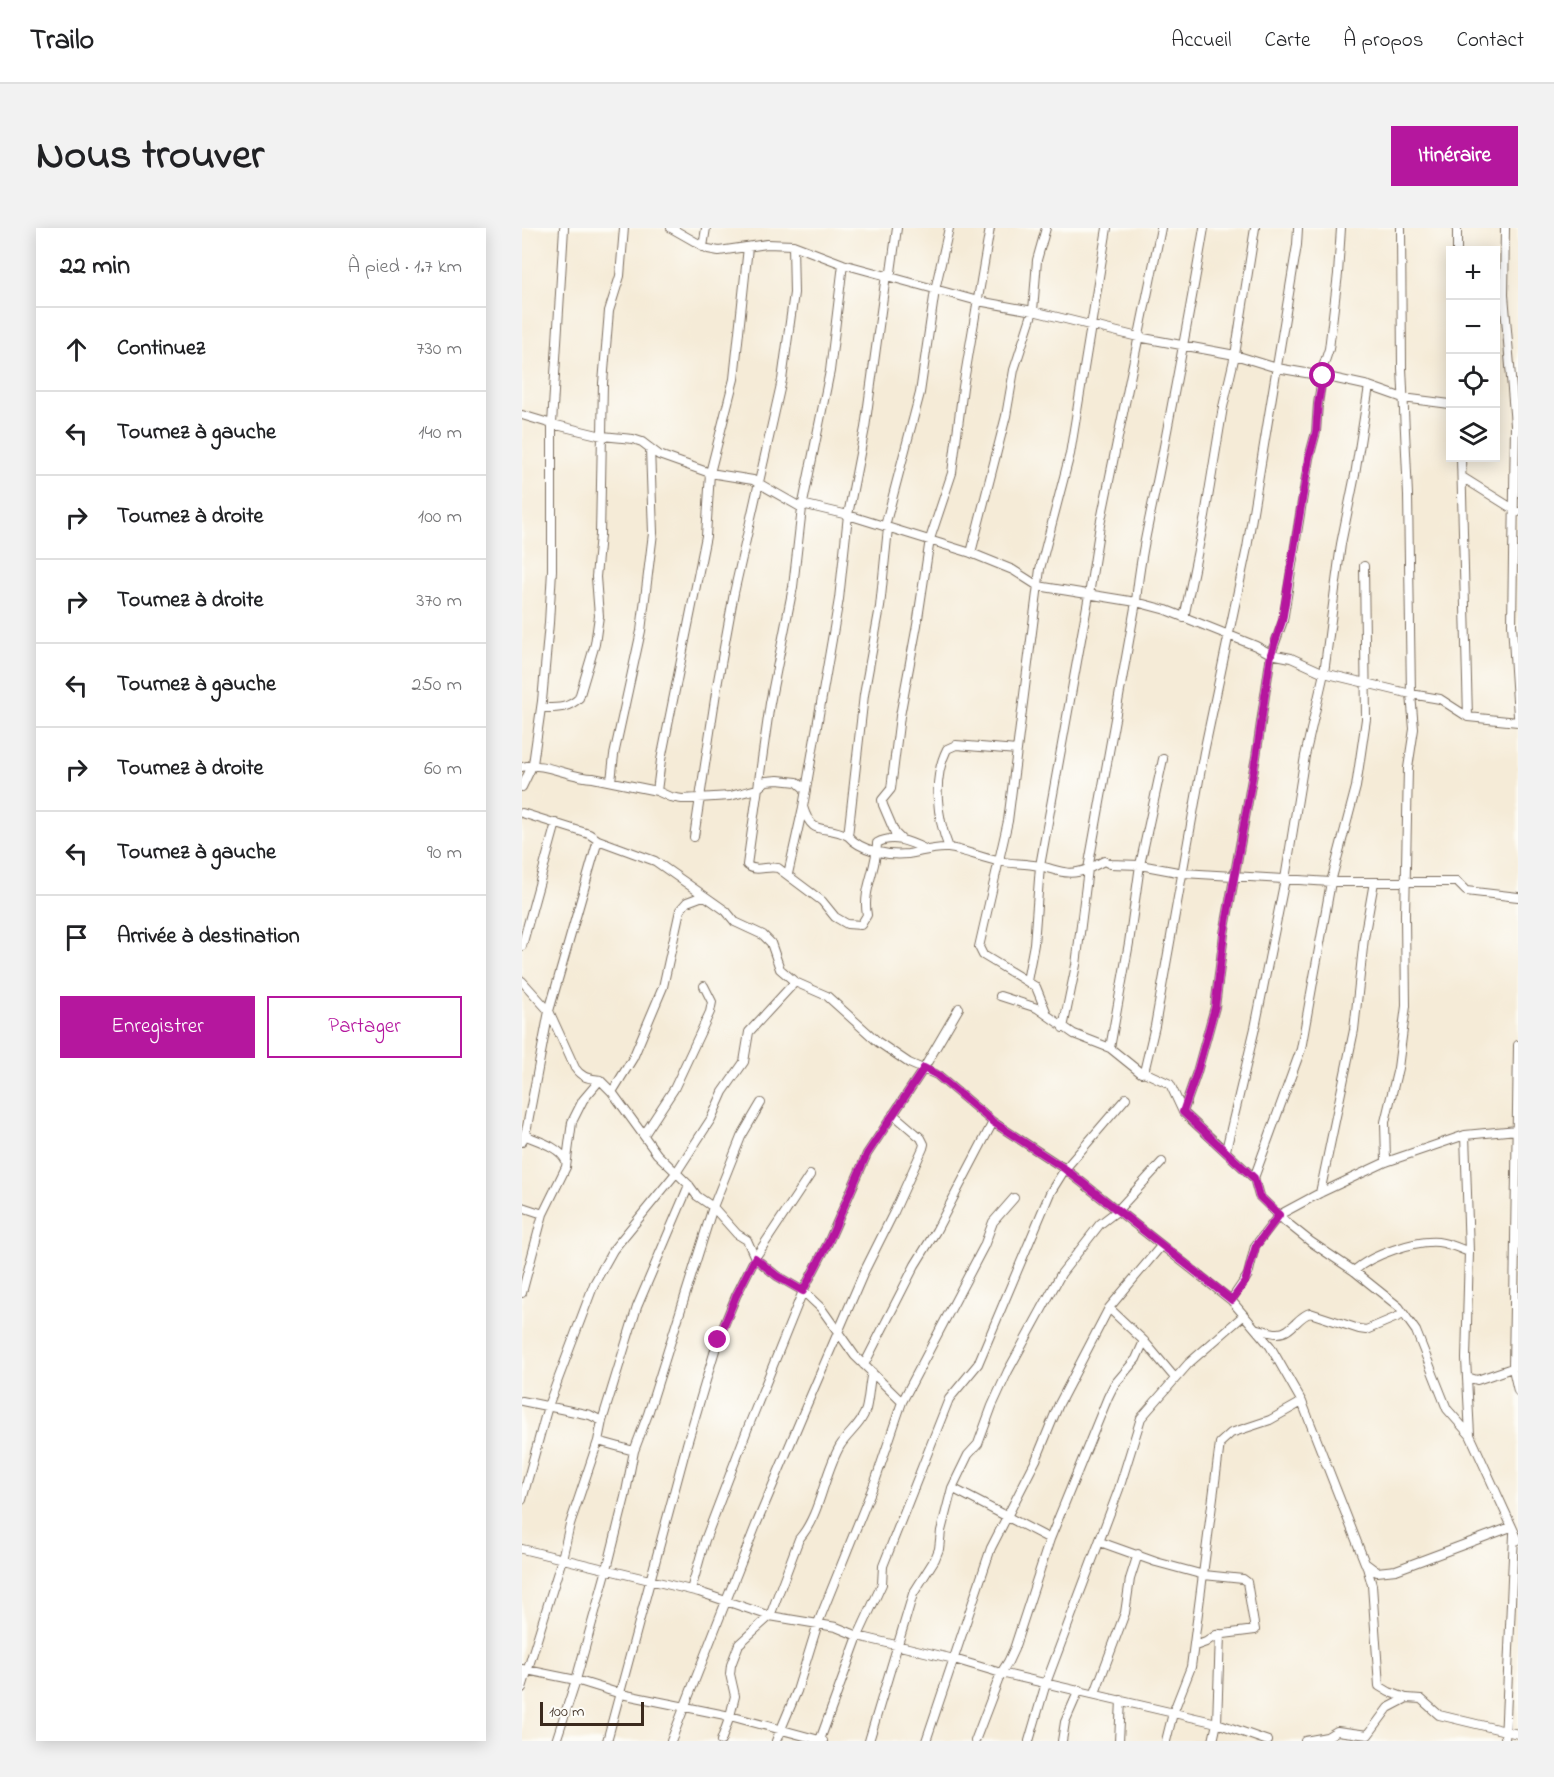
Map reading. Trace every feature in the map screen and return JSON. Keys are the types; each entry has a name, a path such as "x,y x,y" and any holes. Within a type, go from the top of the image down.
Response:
{"street":[{"path":"522,787 533,764 541,708 552,570 552,424 564,228"},
{"path":"541,708 563,708 573,704 579,698 595,644 599,616 596,577 600,535 603,383 609,311 620,276 624,228"},
{"path":"671,228 703,247 719,250 767,244 793,245 843,264 935,290 1091,324 1138,337 1235,355 1277,368 1369,386 1403,398 1446,403"},
{"path":"703,247 706,228"},
{"path":"788,874 806,790 838,599 848,515 865,428 886,275 891,272 897,228"},
{"path":"848,836 864,695 880,607 886,527 920,393 935,290 949,228"},
{"path":"901,839 882,801 891,789 900,716 930,539 952,473 963,387 990,228"},
{"path":"971,553 1006,416 1014,370 1033,311 1037,260 1046,228"},
{"path":"1047,1014 1036,987 1001,968 983,956 980,951 1008,821 1040,569 1070,454 1107,228"},
{"path":"1027,981 1034,944 1040,866 1100,525 1161,228"},
{"path":"1064,1028 1076,965 1088,869 1136,602 1138,567 1149,527 1204,228"},
{"path":"1184,618 1205,516 1223,407 1235,355 1255,228"},
{"path":"1144,1072 1155,1026 1204,752 1247,548 1298,228"},
{"path":"1183,1112 1215,1007 1224,934 1236,876 1271,654 1282,621 1309,458 1316,432 1324,364 1329,349 1341,228"},
{"path":"1386,1162 1385,1122 1398,1068 1406,1006 1408,768 1414,729 1411,694 1408,495 1403,398 1401,228"},
{"path":"1457,228 1458,246"},
{"path":"1505,228 1504,295 1517,425 1512,624 1518,716"},
{"path":"694,837 734,592 782,380 794,293 793,245"},
{"path":"657,791 661,760 706,537 710,473 734,379 748,247"},
{"path":"843,264 830,371 802,508 793,587 770,703 747,865 755,869 773,866 788,874 822,901 835,917 847,924 861,925 867,915 864,904 877,852 877,843 901,839 926,849"},
{"path":"1226,1150 1255,1029 1285,879 1305,756 1324,673 1341,544 1369,386"},
{"path":"522,415 602,435 633,439 659,455 710,473 753,480 802,508"},
{"path":"611,781 614,755 641,631 653,533 650,448"},
{"path":"1461,462 1468,717"},
{"path":"1462,477 1515,510"},
{"path":"802,508 806,505 848,515 930,539 1013,570 1038,586 1136,602 1166,610 1271,654 1291,658 1324,673 1440,699 1468,717 1518,722"},
{"path":"1254,1178 1301,1049 1331,882 1356,787 1363,750 1366,719 1364,566"},
{"path":"949,848 944,831 937,781 947,749 956,745 1017,750"},
{"path":"1110,1048 1129,944 1140,865 1162,759"},
{"path":"522,767 533,764 583,778 611,781 657,791 670,797 699,800 726,797 758,789 766,781 797,782 806,790"},
{"path":"803,807 810,825 841,832 877,852 905,854 926,849 949,848 999,861 1040,866 1062,873 1076,873 1104,861 1110,864 1140,865 1183,873 1331,882 1457,882 1466,891 1518,897"},
{"path":"522,813 589,834 598,840 655,861 726,911 735,922 762,935 774,949 780,969 795,982 827,996 878,1042 909,1063 937,1075 993,1122 1065,1169 1232,1300 1243,1316 1258,1329 1302,1402 1365,1563 1372,1585 1379,1686 1407,1698 1421,1699 1439,1715 1518,1734"},
{"path":"522,946 556,823"},
{"path":"566,1161 556,1150 523,1138 549,1011 598,840"},
{"path":"1320,1193 1324,1165 1354,1030 1364,938 1374,882"},
{"path":"612,1092 633,1058 663,987 680,910 687,902 703,896"},
{"path":"522,981 549,1011 580,1075 600,1080 612,1092 657,1154 697,1196 713,1207 737,1234 747,1240 755,1258 777,1276 803,1291 821,1308 864,1365 902,1402"},
{"path":"522,1500 548,1406 576,1329 599,1276 613,1250 676,1173 700,1138 723,1092 744,1062 750,1032 795,982"},
{"path":"644,1135 674,1089 710,1012 712,1002 704,986"},
{"path":"1000,996 1037,1008 1083,1039 1110,1048 1141,1073 1144,1072 1170,1084 1183,1112 1254,1178 1259,1196 1311,1242 1354,1271 1390,1299 1404,1314 1420,1340 1447,1409 1470,1435 1514,1533 1505,1741"},
{"path":"691,1590 705,1540 742,1441 803,1291 828,1243 867,1154 924,1068 959,1008"},
{"path":"1518,1045 1514,1199 1515,1368 1518,1391"},
{"path":"522,1293 543,1214 564,1172 572,1122 583,1100 600,1080"},
{"path":"525,1669 576,1680 621,1694 730,1716 821,1741 858,1636 882,1584 883,1566 950,1399 978,1364 1037,1220 1050,1194 1065,1169 1126,1098"},
{"path":"556,1741 576,1680 607,1569 634,1451 648,1414 713,1207 741,1137 761,1102"},
{"path":"671,1741 756,1525 864,1272 924,1144 921,1138 893,1114"},
{"path":"864,1365 915,1265 936,1231 993,1122"},
{"path":"1232,1300 1245,1282 1256,1246 1279,1215 1386,1162 1465,1135 1517,1130"},
{"path":"1465,1135 1469,1252 1467,1377 1470,1435"},
{"path":"869,1741 875,1714 890,1675 896,1646 913,1594 939,1549 952,1488 968,1455 978,1444 992,1406 1050,1291 1095,1230 1117,1211 1162,1162"},
{"path":"607,1741 687,1444 718,1340 755,1258 810,1175"},
{"path":"522,1688 525,1669 598,1441 636,1306 689,1185"},
{"path":"777,1741 818,1623 876,1479 902,1402 984,1246 993,1222 1014,1198"},
{"path":"522,1207 543,1214"},
{"path":"1354,1271 1367,1260 1425,1242 1444,1243 1469,1252"},
{"path":"926,1741 991,1548 1036,1460 1059,1404 1109,1308 1161,1246"},
{"path":"1109,1308 1144,1341 1175,1378"},
{"path":"1258,1329 1284,1332 1310,1313 1359,1329 1366,1329 1404,1314"},
{"path":"1029,1741 1046,1683 1100,1542 1141,1418 1175,1378 1243,1316"},
{"path":"975,1741 1001,1673 1014,1649 1050,1539 1108,1398 1114,1385 1136,1359 1144,1341"},
{"path":"1467,1377 1477,1380 1515,1368"},
{"path":"721,1741 735,1696 730,1674 739,1644 770,1616 799,1539 818,1502 840,1446 860,1423 866,1410 872,1372"},
{"path":"522,1401 590,1415 602,1421"},
{"path":"1166,1741 1173,1713 1191,1667 1195,1646 1220,1443 1231,1432 1270,1420 1302,1402"},
{"path":"598,1441 634,1451"},
{"path":"952,1488 1050,1539"},
{"path":"1365,1563 1377,1572 1396,1570 1514,1533"},
{"path":"1100,1542 1204,1575 1243,1579 1249,1585 1255,1630 1220,1634 1195,1646"},
{"path":"522,1549 691,1590 770,1616 836,1627 858,1636 1001,1673 1217,1723 1268,1741"},
{"path":"1095,1693 1125,1612 1130,1580 1138,1554"},
{"path":"1213,1741 1217,1723 1220,1634"},
{"path":"1062,1741 1065,1722 1079,1690"},
{"path":"1305,1741 1327,1739 1337,1731 1368,1736 1388,1708 1407,1698"},
{"path":"1119,1741 1121,1700"}],"route":[{"path":"718,1340 755,1258 777,1276 803,1291 828,1243 867,1154 924,1068 937,1075 993,1122 1065,1169 1232,1300 1245,1282 1256,1246 1279,1215 1259,1196 1254,1178 1183,1112 1215,1007 1224,934 1256,757 1271,654 1282,621 1296,547 1309,458 1316,432 1323,376"}]}
